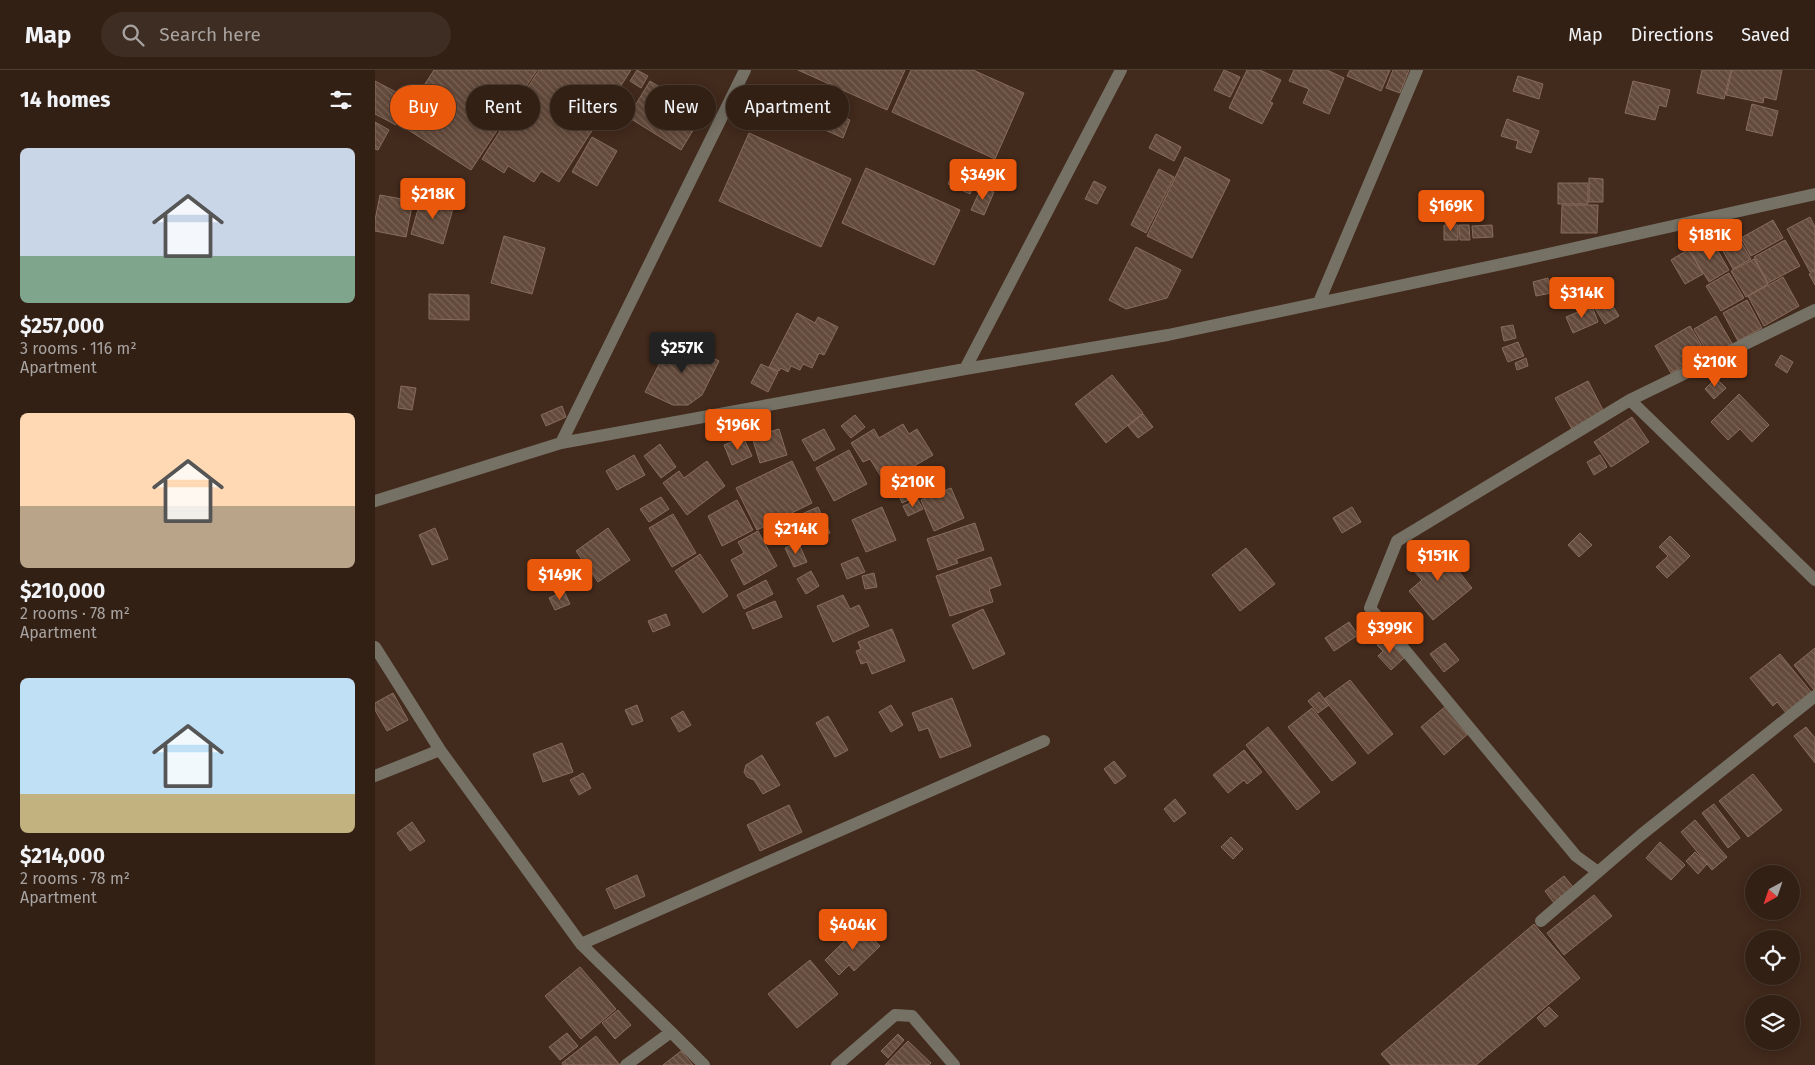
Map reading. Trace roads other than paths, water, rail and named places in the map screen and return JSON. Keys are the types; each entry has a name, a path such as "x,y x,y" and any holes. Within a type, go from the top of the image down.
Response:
{"street":[{"path":"561,443 745,70"},
{"path":"965,369 1121,70"},
{"path":"1319,302 1417,70"},
{"path":"375,501 561,443 965,369 1168,335 1530,258 1815,194"},
{"path":"1598,872 1576,856 1370,608 1397,541 1630,400 1815,310"},
{"path":"1630,400 1815,580"},
{"path":"375,647 441,750 581,944 704,1065"},
{"path":"1541,921 1648,829 1815,696"},
{"path":"581,944 1044,741"},
{"path":"375,776 441,750"},
{"path":"837,1065 895,1014 912,1016 954,1065"},
{"path":"626,1065 671,1032"}]}
